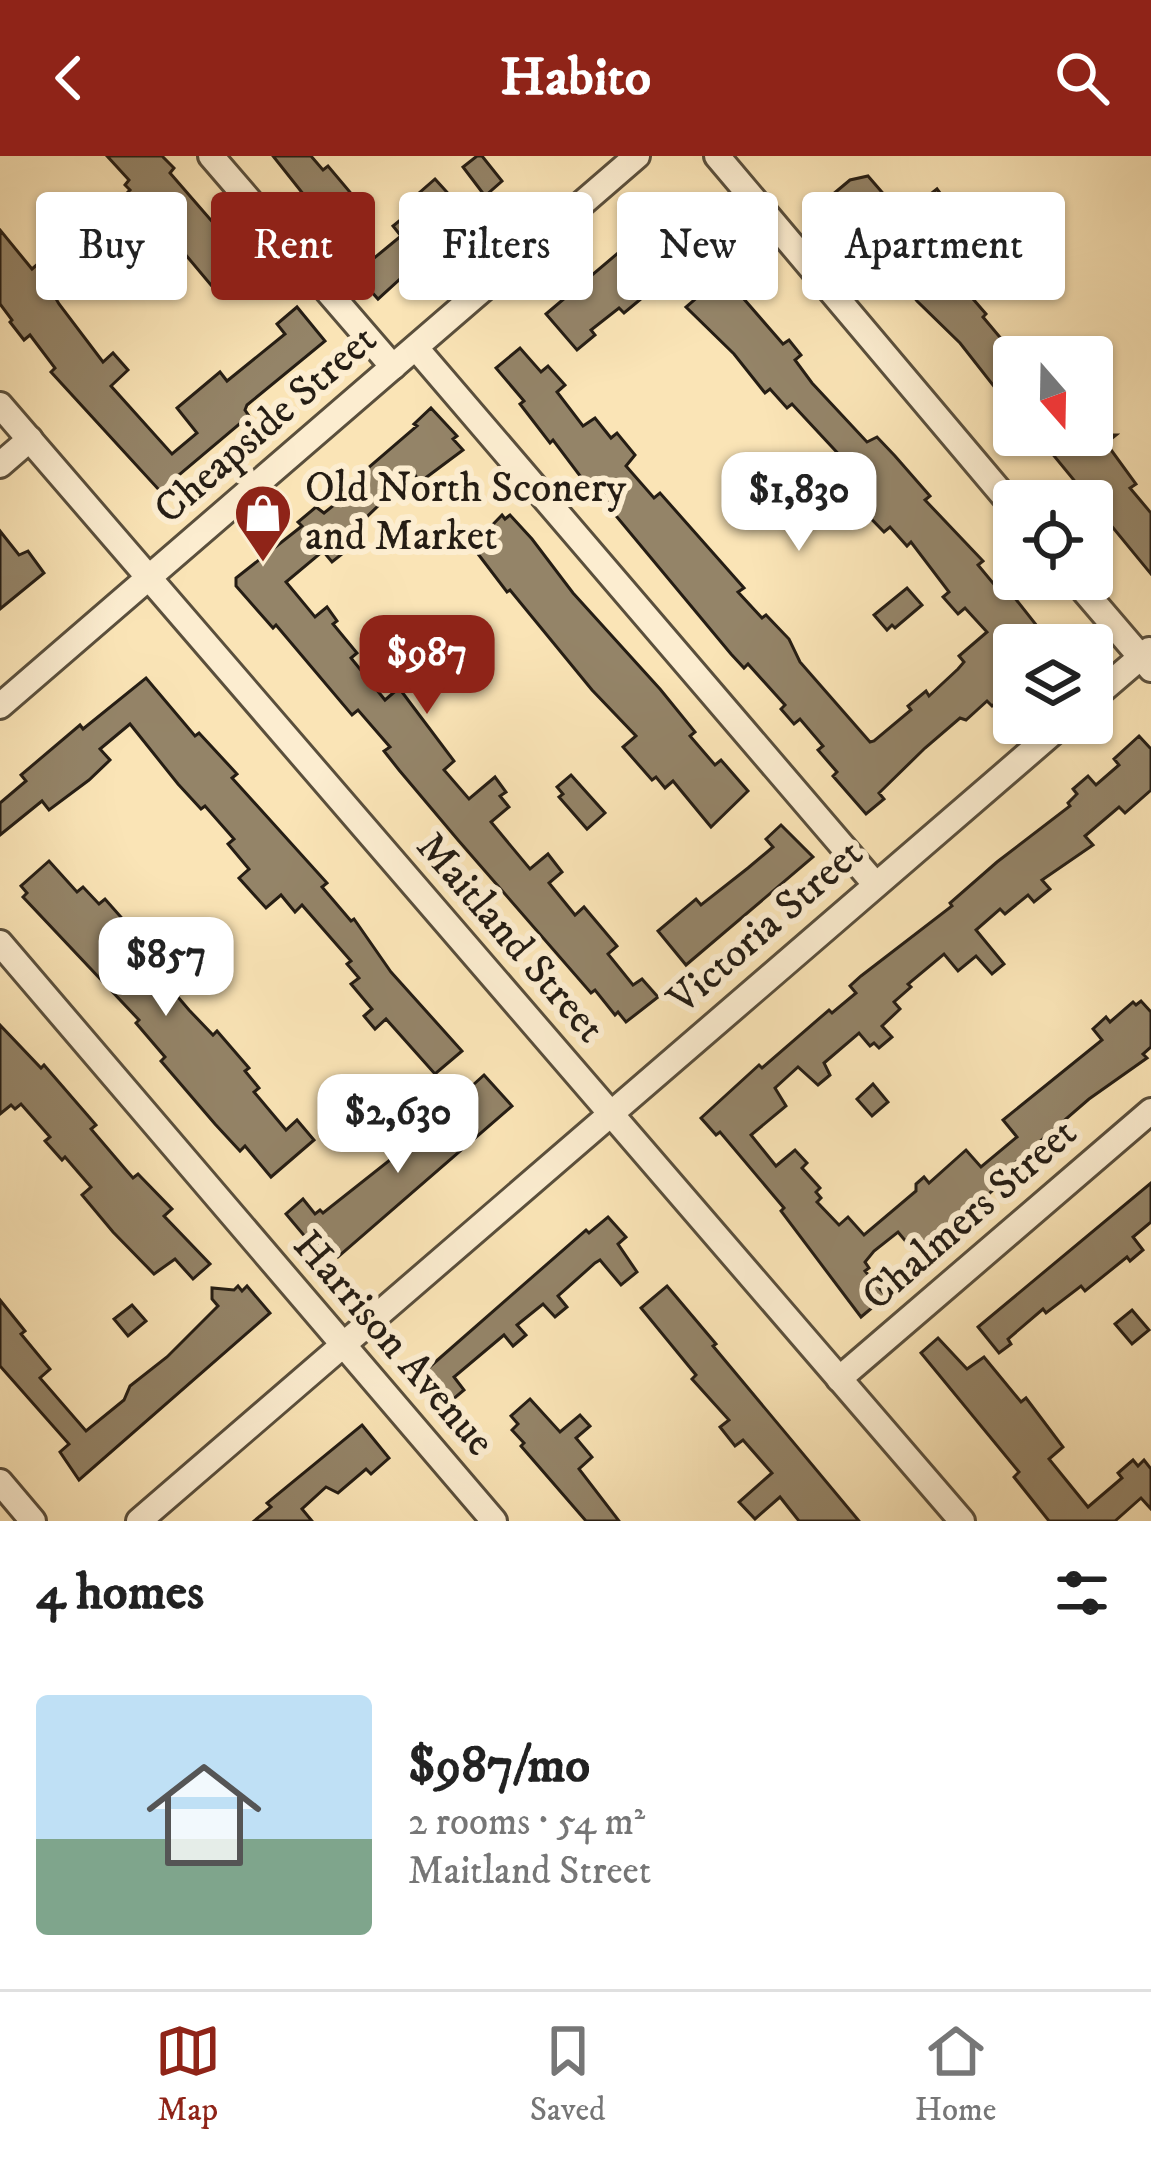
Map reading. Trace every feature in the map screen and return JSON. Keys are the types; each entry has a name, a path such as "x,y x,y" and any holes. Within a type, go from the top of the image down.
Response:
{"street":[{"path":"212,156 393,367"},
{"name":"Cheapside Street","path":"0,706 637,156"},
{"path":"718,156 993,483"},
{"path":"416,348 875,884"},
{"name":"Maitland Street","path":"0,405 962,1521"},
{"path":"0,465 30,439"},
{"path":"1094,600 1148,658 1113,684"},
{"name":"Victoria Street","path":"139,1521 1039,744"},
{"name":"Harrison Avenue","path":"0,943 494,1521"},
{"name":"Chalmers Street","path":"839,1379 1151,1111"},
{"path":"0,1482 33,1521"}],"building":[{"path":"107,156 162,156 186,192 128,192 129,180"},
{"path":"273,156 311,156 323,170 328,166 350,192 302,192"},
{"path":"482,156 502,181 490,192 482,192 463,167"},
{"path":"868,176 882,192 836,192 850,180"},
{"path":"435,179 447,192 420,192"},
{"path":"187,193 211,220 211,285 187,256"},
{"path":"0,230 32,269 36,266 36,300 57,300 103,362 113,353 128,370 111,386 172,454 197,433 177,408 220,372 227,381 285,334 277,324 297,307 325,341 247,405 249,416 160,491 51,372 55,368 30,335 24,340 0,304"},
{"path":"399,238 399,280 378,299 375,296 375,257"},
{"path":"617,254 617,300 640,300 624,313 619,308 591,330 595,335 577,350 546,314 563,300 593,300 593,274"},
{"path":"694,300 745,300 783,344 789,340 801,355 795,360 812,383 867,442 877,437 930,496 925,500 983,561 978,565 993,583 993,600 1016,600 1035,624 993,624 993,705 987,701 966,720 960,718 925,748 879,793 884,799 866,814 833,776 837,772 818,750 823,746 800,719 794,724 781,709 785,705 748,664 744,668 731,654 553,440 550,443 496,368 520,348 541,372 548,366 565,385 557,392 583,426 595,418 611,438 617,433 635,455 626,466 654,498 660,493 744,588 738,592 789,639 800,662 870,742 874,741 911,710 908,706 926,691 929,696 958,669 964,662 959,656 987,632 965,608 958,614 943,597 949,592 911,542 907,546 890,527 884,532 851,498 861,489 842,464 845,461 792,404 787,408 770,389 765,393 686,307"},
{"path":"974,300 999,336 993,336 993,385 960,343 917,301"},
{"path":"431,408 457,436 453,439 463,450 420,482 413,472 345,538 352,546 332,562 323,551 286,582 315,617 327,607 337,621 333,624 357,653 351,658 385,700 399,688 454,761 444,770 469,799 495,777 506,792 500,796 509,807 491,822 530,869 548,854 562,872 549,883 575,915 584,907 617,946 608,954 633,985 642,979 658,997 626,1022 595,990 591,993 458,840 384,751 390,747 358,710 352,715 276,625 273,628 236,586 236,578 302,526 298,522 316,507 324,513 359,485 354,480"},
{"path":"1113,453 1136,484 1130,488 1151,513 1151,574 1113,528 1113,480 1074,480 1054,456"},
{"path":"502,515 505,519 510,515 532,539 573,593 660,689 715,765 721,760 748,791 711,827 673,781 665,788 656,777 652,780 623,747 636,736 472,546"},
{"path":"0,531 19,555 28,551 44,573 0,609"},
{"path":"907,588 922,605 887,630 874,615"},
{"path":"146,678 195,736 199,733 237,774 232,778 327,883 322,887 462,1051 435,1074 386,1019 375,1029 364,1016 372,1009 351,984 359,978 347,964 351,961 302,905 295,912 281,895 266,908 239,878 249,869 228,844 234,839 178,784 130,724 100,749 110,760 89,780 49,810 42,801 0,835 0,803 26,781 21,775"},
{"path":"1139,736 1151,749 1151,790 1125,813 1119,807 1085,836 1093,845 1042,880 1050,889 1034,902 1028,895 1005,914 1000,909 976,930 1004,964 992,974 976,956 958,971 944,954 894,1002 900,1009 882,1026 892,1037 879,1048 874,1043 870,1046 859,1033 824,1063 830,1075 818,1085 798,1067 775,1088 786,1106 751,1135 776,1166 795,1150 807,1163 802,1168 820,1188 817,1202 839,1225 848,1217 864,1235 916,1191 924,1177 929,1183 966,1150 981,1167 1017,1137 1003,1120 1102,1040 1093,1029 1106,1017 1110,1022 1133,1002 1141,1001 1151,1012 1151,1047 1143,1054 1147,1058 1089,1099 1015,1163 1018,1167 930,1248 924,1241 913,1250 898,1232 874,1251 865,1262 869,1268 865,1271 886,1296 861,1317 781,1211 784,1208 720,1132 716,1135 701,1118 759,1065 762,1068 856,993 850,986 861,976 1070,806 1077,794 1073,789 1088,776 1096,785 1119,765 1114,759"},
{"path":"571,775 605,813 587,829 559,797 563,794 557,787"},
{"path":"781,825 813,857 686,965 658,931 696,899 701,905 773,847 766,839"},
{"path":"49,861 77,892 83,887 99,904 105,899 157,958 165,972 160,976 249,1068 245,1071 259,1088 254,1092 286,1130 297,1120 314,1140 271,1177 245,1146 240,1151 215,1124 161,1061 165,1057 136,1023 139,1020 23,897 27,893 21,886"},
{"path":"0,1025 41,1068 44,1065 96,1125 91,1129 133,1178 138,1174 172,1209 164,1216 210,1264 193,1279 175,1259 154,1274 82,1195 91,1187 45,1141 50,1137 21,1104 0,1114"},
{"path":"484,1075 512,1106 338,1257 332,1250 323,1258 286,1214 303,1199 315,1214 323,1213 429,1129 435,1136 471,1103 463,1094"},
{"path":"873,1084 888,1102 872,1116 857,1099"},
{"path":"1151,1183 1151,1222 1133,1237 1143,1250 1085,1291 1081,1286 1046,1313 1043,1309 999,1353 978,1327"},
{"path":"608,1217 626,1237 618,1244 637,1272 621,1285 600,1260 595,1263 558,1296 567,1307 555,1317 543,1304 517,1325 526,1335 513,1346 504,1335 454,1377 464,1390 451,1401 425,1371 586,1230 589,1233"},
{"path":"238,1286 242,1291 247,1286 270,1313 79,1480 60,1452 69,1444 0,1366 0,1300 50,1369 40,1378 86,1431 124,1400 130,1386 218,1306 212,1288 234,1290"},
{"path":"667,1286 859,1521 799,1521 780,1497 755,1519 739,1502 772,1473 743,1440 735,1446 720,1427 729,1420 692,1379 696,1375 641,1308"},
{"path":"132,1305 146,1321 128,1336 114,1319"},
{"path":"1132,1310 1149,1330 1132,1344 1115,1324"},
{"path":"938,1338 967,1369 984,1357 1021,1402 1026,1398 1063,1447 1049,1459 1088,1507 1122,1478 1118,1473 1133,1460 1138,1466 1144,1460 1151,1469 1151,1509 1141,1498 1115,1521 1049,1521 1014,1477 1019,1472 921,1353"},
{"path":"530,1399 560,1432 580,1415 590,1426 576,1438 592,1457 579,1469 619,1521 586,1521 521,1446 524,1443 512,1430 518,1424 511,1416"},
{"path":"362,1425 389,1458 371,1474 366,1469 338,1493 326,1487 302,1509 312,1521 254,1521 271,1507 267,1503"}],"place":[{"name":"Old North Sconery and Market","path":"263,564"}]}
